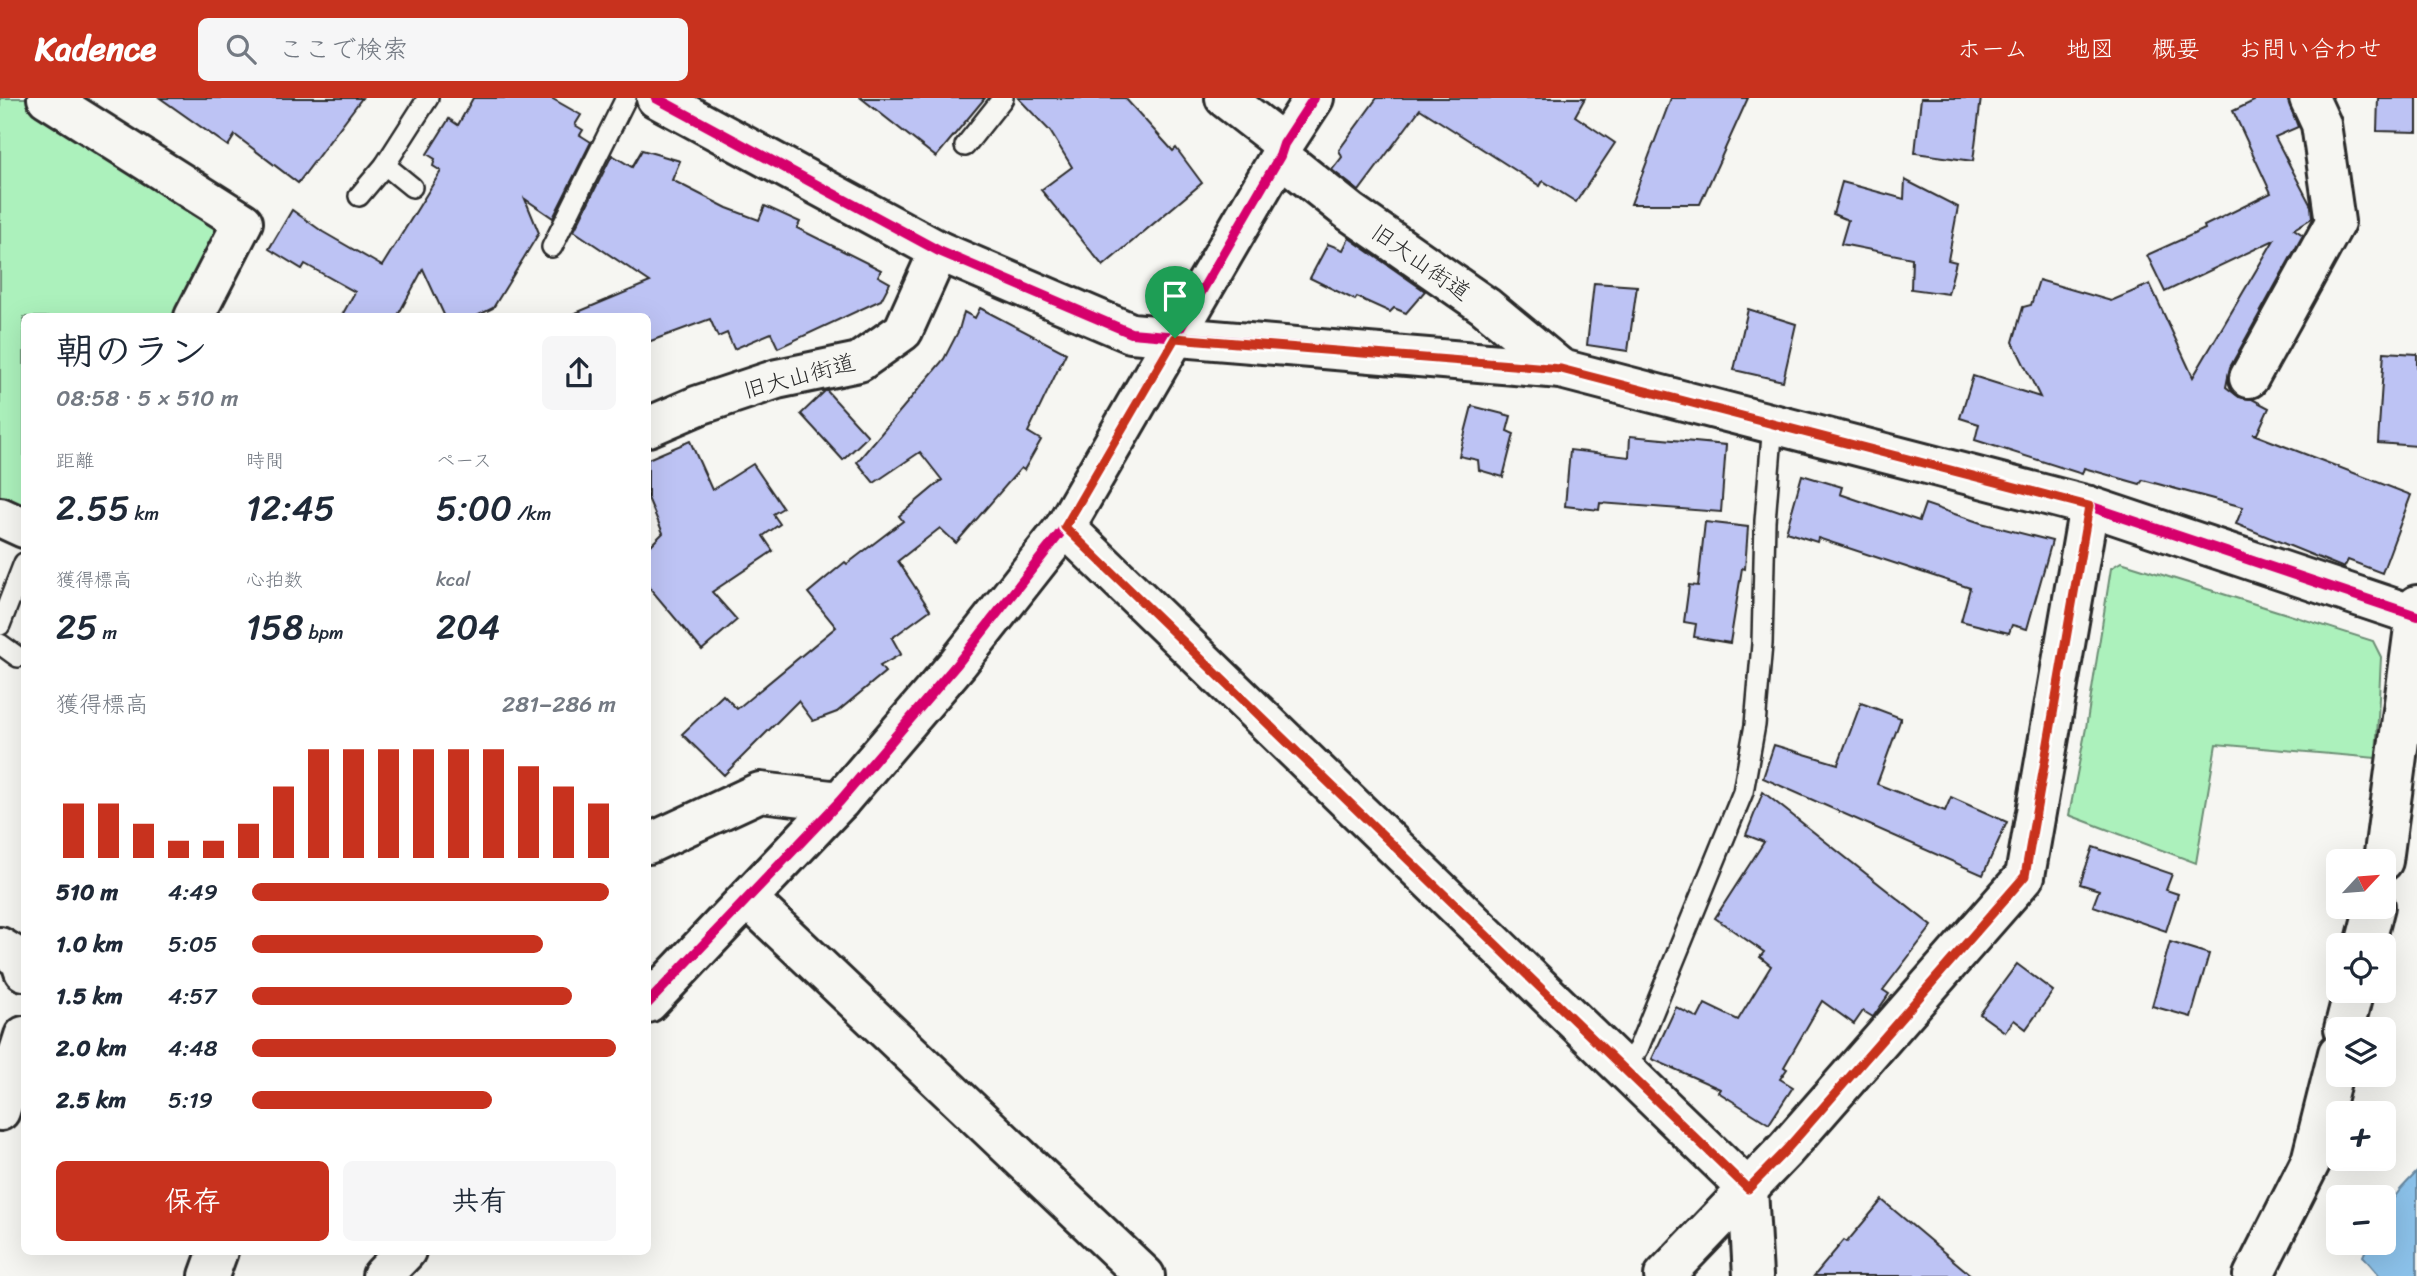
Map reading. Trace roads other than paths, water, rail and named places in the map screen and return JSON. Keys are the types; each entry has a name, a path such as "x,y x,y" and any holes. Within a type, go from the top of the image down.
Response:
{"street":[{"path":"47,98 243,222 196,313"},
{"path":"656,98 939,251 1131,333 1561,369 2089,506 2416,612 2385,849"},
{"name":"旧大山街道","path":"1225,98 1350,212 1485,306 1561,369"},
{"path":"651,1000 840,801 958,663 1065,527 1314,98"},
{"path":"2249,378 2334,222 2321,124 2309,98"},
{"name":"旧大山街道","path":"651,426 699,405 777,379 859,362 903,331 939,251"},
{"path":"1664,1276 1786,1150 2025,876 2089,506"},
{"path":"0,517 21,527"},
{"path":"1065,527 1748,1189 1753,1276"},
{"path":"651,843 760,792 840,801"},
{"path":"748,899 1145,1276"},
{"path":"0,947 21,962"},
{"path":"0,1111 15,1063"},
{"path":"2253,1276 2311,1161 2330,1087"},
{"path":"209,1276 217,1255"},
{"path":"382,1276 402,1255"}],"lane":[{"path":"359,196 385,165 428,98"},
{"path":"552,247 626,98"},
{"path":"965,146 1003,98"},
{"path":"385,165 412,187"},
{"path":"1623,1068 1638,1049 1743,792 1755,725 1761,658 1765,521 1773,424"},
{"path":"0,625 21,571"},
{"path":"0,644 18,657"}],"water":[{"path":"2417,1172 2417,1276 2380,1276 2363,1256 2396,1255 2396,1196"}]}
